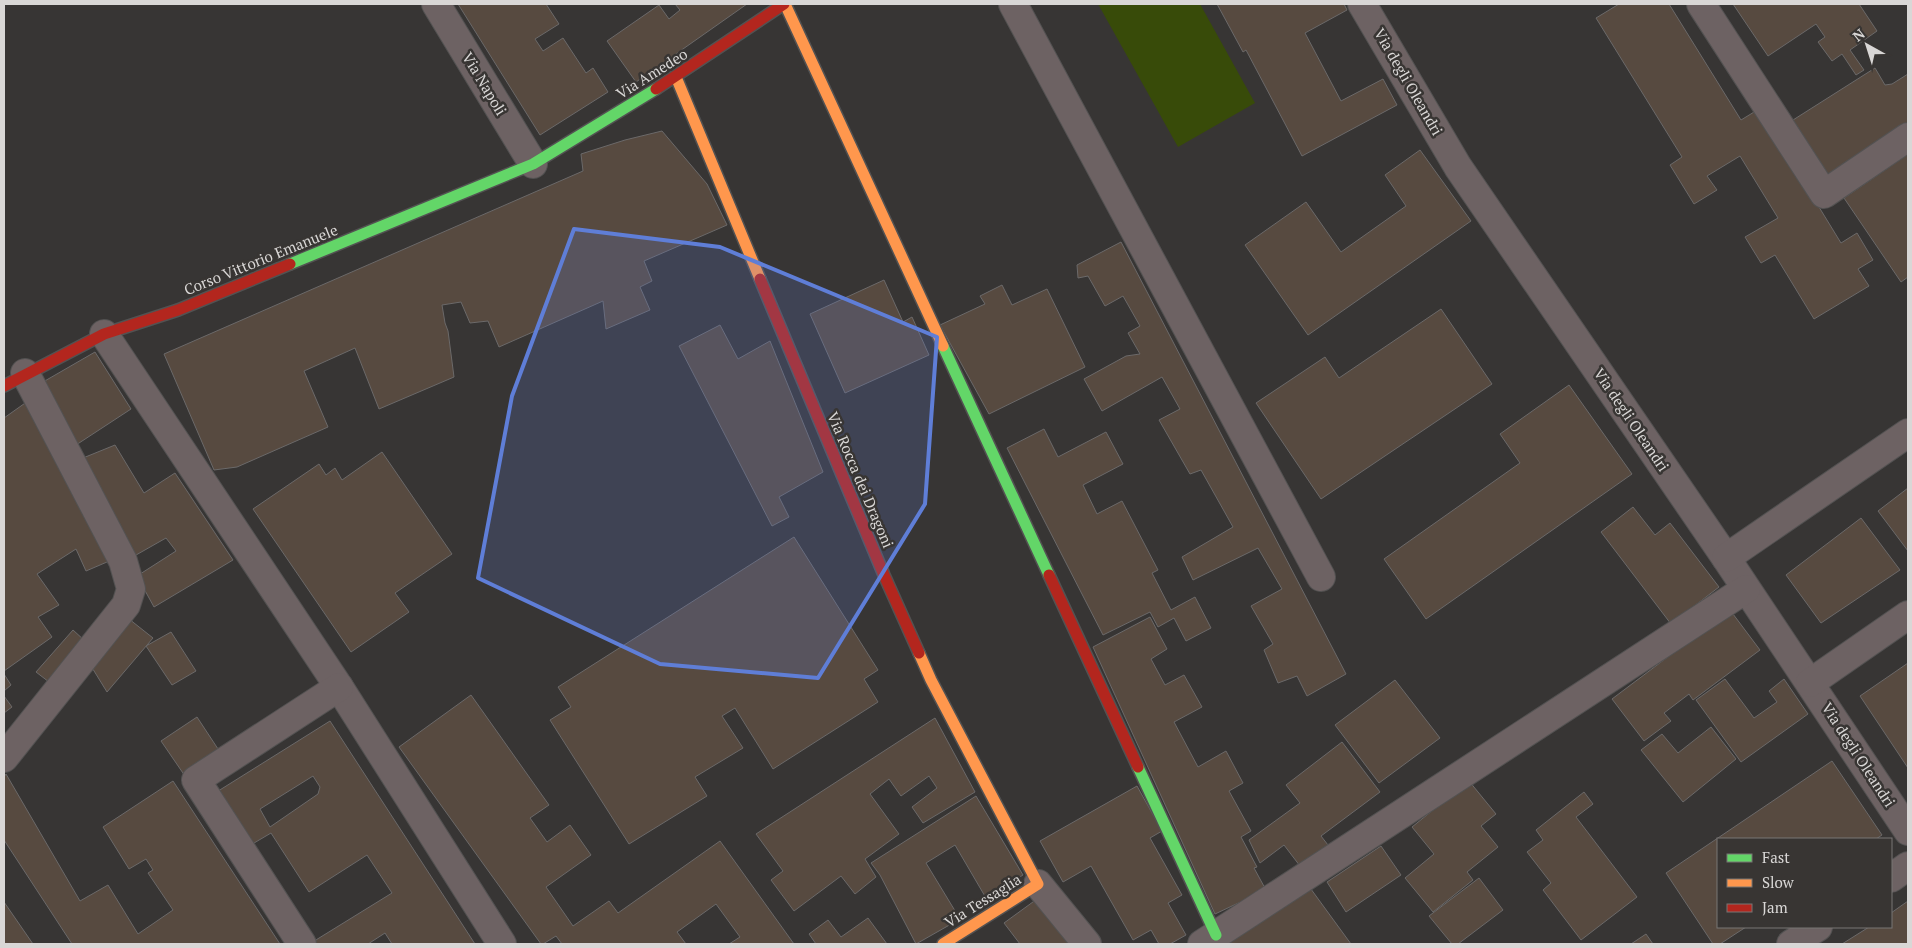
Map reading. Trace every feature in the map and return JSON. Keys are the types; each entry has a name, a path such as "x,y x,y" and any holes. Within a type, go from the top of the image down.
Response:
{"street":[{"name":"Via Napoli","path":"436,4 533,164"},
{"name":"Via Amedeo","path":"533,164 676,77 785,4"},
{"path":"785,4 1209,940 1746,589"},
{"path":"1013,4 1321,577"},
{"name":"Via degli Oleandri","path":"1362,4 1458,167 1726,558 1908,831"},
{"path":"1701,4 1824,194 1908,137"},
{"name":"Via Rocca dei Dragoni","path":"676,77 911,636 931,680 1038,884"},
{"name":"Corso Vittorio Emanuele","path":"14,380 104,334 178,310 533,164"},
{"path":"104,334 339,687 502,944"},
{"path":"4,758 126,605 131,589 123,561 14,380"},
{"path":"1726,558 1908,433"},
{"path":"1810,683 1908,615"},
{"path":"302,944 196,780 339,687"},
{"path":"1892,877 1908,866"},
{"path":"1038,884 1088,944"},
{"name":"Via Tessaglia","path":"943,944 1038,884"},
{"path":"1791,944 1816,928"}],"highlighted area":[{"path":"574,229 720,247 937,337 925,504 818,678 660,664 478,578 512,396"}],"green space":[{"path":"1098,4 1200,4 1255,103 1178,147"}],"building":[{"path":"458,4 546,4 559,24 535,39 543,51 563,38 586,73 593,68 608,92 540,135"},
{"path":"675,4 747,4 636,82 607,41 659,5 669,19 680,10"},
{"path":"1217,4 1344,4 1347,10 1305,33 1341,101 1383,79 1397,105 1302,156 1246,50 1243,52"},
{"path":"1619,4 1669,4 1741,120 1759,109 1841,243 1857,233 1873,260 1858,269 1869,286 1814,319 1775,255 1761,263 1745,237 1778,218 1740,156 1707,176 1717,190 1694,204 1670,165 1682,157 1596,18"},
{"path":"1733,4 1859,4 1877,31 1850,50 1864,70 1856,75 1842,54 1832,61 1818,42 1825,37 1816,24 1768,56"},
{"path":"1875,68 1885,85 1892,84 1908,74 1908,127 1828,177 1793,120"},
{"path":"662,131 707,184 727,225 644,261 652,281 640,287 650,310 606,329 603,301 499,347 488,321 470,323 461,302 442,305 448,331 454,377 379,409 355,348 304,371 328,427 237,467 214,470 164,354 583,171 581,154"},
{"path":"1420,150 1471,221 1308,335 1245,245 1306,202 1341,252 1406,206 1385,175"},
{"path":"1908,154 1908,277 1901,282 1844,198"},
{"path":"1121,242 1346,674 1307,696 1297,676 1278,683 1264,650 1273,644 1251,606 1282,589 1258,548 1193,580 1182,557 1233,527 1201,470 1190,474 1159,420 1180,409 1162,377 1102,411 1084,379 1126,356 1140,354 1128,333 1140,326 1123,296 1105,306 1088,276 1078,278 1077,265"},
{"path":"884,280 903,322 912,317 929,355 845,393 810,314"},
{"path":"1002,285 1012,305 1047,289 1085,367 989,414 940,325 985,304 980,296"},
{"path":"1441,309 1492,384 1321,499 1256,403 1325,357 1339,378"},
{"path":"720,325 738,359 770,341 823,472 779,497 789,517 772,526 679,346"},
{"path":"95,352 131,409 76,445 43,382"},
{"path":"1569,385 1632,474 1426,619 1384,559 1520,463 1500,434"},
{"path":"28,401 114,559 86,571 76,549 37,574 59,605 38,617 52,637 4,671 4,418"},
{"path":"1044,429 1058,457 1106,432 1123,464 1083,485 1097,514 1122,501 1158,570 1152,573 1171,610 1195,597 1211,628 1186,641 1174,618 1158,627 1150,612 1103,635 1007,448"},
{"path":"115,445 144,493 175,473 233,560 154,607 137,576 176,551 166,538 129,559 83,458"},
{"path":"382,452 452,554 395,593 409,612 351,652 253,509 319,464 326,475 335,468 342,480"},
{"path":"1908,488 1908,551 1878,511"},
{"path":"1633,507 1655,535 1670,523 1719,587 1671,624 1601,532"},
{"path":"1861,518 1900,570 1821,623 1786,575"},
{"path":"794,537 878,670 864,679 878,702 773,769 735,708 722,716 743,748 695,777 707,796 629,844 550,720 571,707 558,687"},
{"path":"1730,610 1760,650 1693,700 1689,694 1664,713 1671,721 1644,741 1612,699"},
{"path":"1150,617 1167,649 1151,659 1165,685 1184,675 1202,707 1174,722 1198,767 1226,751 1243,783 1229,791 1251,831 1241,837 1257,867 1254,868 1266,890 1215,914 1093,647"},
{"path":"129,619 153,638 107,692 91,666"},
{"path":"73,630 85,641 49,682 36,672"},
{"path":"171,632 196,671 172,685 146,646"},
{"path":"1908,663 1908,768 1860,696"},
{"path":"4,674 11,685 4,691"},
{"path":"1725,679 1754,718 1777,702 1769,691 1784,679 1808,714 1741,762 1696,700"},
{"path":"1395,680 1440,738 1379,783 1335,725"},
{"path":"471,695 549,805 530,818 547,842 570,825 591,855 546,887 573,926 609,901 618,913 720,841 794,944 729,944 740,937 716,904 677,932 686,944 562,944 556,936 541,944 399,747"},
{"path":"4,696 12,707 4,713"},
{"path":"197,717 220,752 185,776 161,741"},
{"path":"935,718 975,792 923,823 912,807 937,788 929,776 901,796 889,779 870,794 899,834 865,859 876,877 855,894 841,876 794,911 771,880 783,871 756,834"},
{"path":"330,721 475,944 392,944 385,933 368,944 311,944 392,893 367,855 309,892 271,833 249,846 215,793","holes":["313,776 320,787 318,794 270,827 260,809"]},
{"path":"1711,727 1736,759 1683,802 1641,750 1662,734 1678,753"},
{"path":"1342,742 1380,792 1321,836 1328,845 1300,866 1284,845 1260,863 1249,840 1300,803 1286,785"},
{"path":"1832,761 1882,835 1878,838 1718,838"},
{"path":"6,774 80,901 108,885 138,934 173,910 148,873 153,870 146,859 129,869 103,827 173,781 280,944 72,944 4,840 4,777"},
{"path":"1469,781 1496,814 1481,826 1498,847 1467,872 1473,880 1433,912 1405,878 1434,854 1412,827"},
{"path":"1137,786 1162,831 1150,838 1182,895 1168,903 1186,935 1170,944 1159,944 1151,930 1133,940 1091,866 1063,882 1040,841"},
{"path":"1584,792 1593,804 1576,817 1637,897 1581,940 1543,890 1551,883 1527,852 1543,840 1536,830"},
{"path":"976,796 1023,875 986,898 955,845 926,863 960,919 916,944 880,875 871,863"},
{"path":"1717,839 1717,928 1744,928 1720,944 1713,944 1666,873"},
{"path":"1381,846 1401,875 1346,912 1327,882"},
{"path":"1479,878 1503,910 1458,944 1452,944 1429,916"},
{"path":"1308,885 1351,944 1225,944"},
{"path":"1037,899 1071,944 1020,944 1004,923"},
{"path":"1908,901 1908,944 1842,944 1867,928 1892,928 1892,912"},
{"path":"4,902 33,944 4,944"},
{"path":"868,918 887,944 816,944 809,934 828,920 841,937"},
{"path":"1646,934 1653,944 1631,944"}],"traffic: fast":[{"path":"290,264 533,164 656,89"},
{"path":"943,346 1049,575"},
{"path":"1138,767 1216,935"}],"traffic: slow":[{"path":"785,4 943,346"},
{"path":"676,77 760,279"},
{"path":"919,653 931,680 1038,884 943,944"}],"traffic: jam":[{"path":"656,89 784,4"},
{"path":"4,386 104,334 178,310 290,264"},
{"path":"760,279 884,575 919,653"},
{"path":"1049,575 1138,767"}]}
